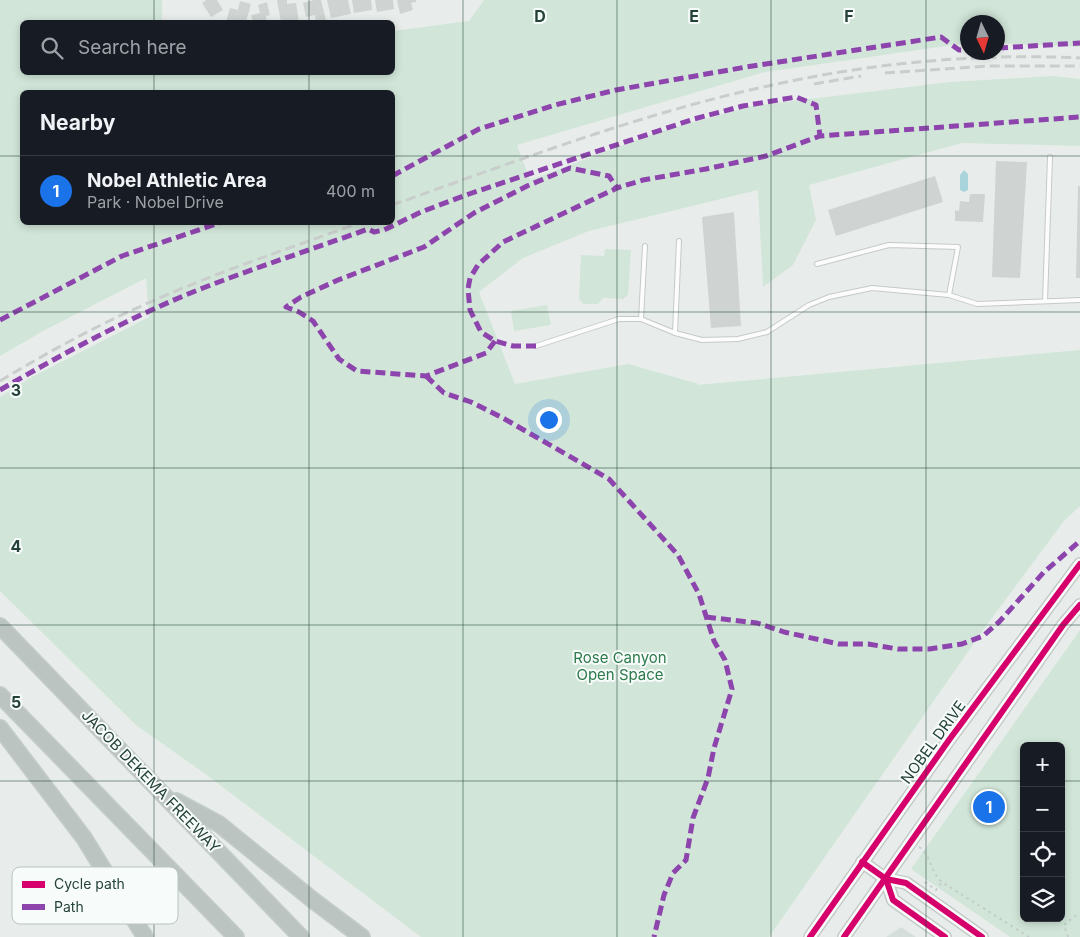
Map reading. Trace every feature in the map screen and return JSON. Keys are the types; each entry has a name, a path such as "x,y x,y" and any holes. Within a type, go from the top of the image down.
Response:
{"highway":[{"name":"JACOB DEKEMA FREEWAY","path":"0,626 301,937"},
{"path":"0,695 168,867"},
{"path":"0,728 84,838 102,867"},
{"path":"164,795 219,824 314,901 362,937"},
{"path":"178,878 236,937"},
{"path":"137,924 145,937"}],"main road":[{"name":"NOBEL DRIVE","path":"810,937 954,733 1080,564"},
{"path":"844,937 1063,625 1080,605"},
{"path":"862,862 886,879 906,883 982,937"},
{"path":"886,879 893,900 945,937"}],"lane":[{"path":"1045,301 1050,157"},
{"path":"675,333 680,240"},
{"path":"817,264 889,245 958,247 949,295"},
{"path":"641,319 645,246"},
{"path":"536,346 619,319 641,319 675,333 702,340 738,339 766,332 810,305 829,297 872,288 949,295 977,304 1080,300"}],"path":[{"path":"911,842 927,853 936,877 942,882 1029,937"},
{"path":"922,881 936,890 942,882"},
{"path":"1068,937 1064,925 1076,915"}],"shaded area":[{"path":"901,927 916,937 886,937"}],"green space":[{"name":"Rose Canyon Open Space","path":"0,0 162,0 162,20 20,20 20,75 395,75 395,31 469,21 484,0 1080,0 1080,47 1005,43 1005,15 960,15 960,44 765,72 517,145 530,180 655,133 752,106 950,82 1054,76 1080,79 1080,146 962,143 809,185 816,220 793,265 763,287 758,190 589,231 523,258 479,292 515,384 628,364 699,384 697,385 1080,350 1080,506 1064,521 986,626 769,937 421,937 204,773 136,725 0,591 0,397 30,378 149,317 146,278 45,330 0,356"},
{"path":"605,249 631,250 628,295 623,299 603,298 598,304 583,304 579,299 581,255 604,256"},
{"path":"547,305 551,325 514,331 511,311"},
{"path":"1080,630 1080,937 1010,937 911,869"}],"water":[{"path":"964,170 968,174 968,190 964,192 960,190 960,175"}],"building":[{"path":"206,0 217,0 223,10 211,17 202,3"},
{"path":"277,0 287,0 287,4 296,3 299,20 281,20"},
{"path":"321,0 326,20 316,20 315,15 306,17 303,3"},
{"path":"327,0 348,0 351,14 331,18"},
{"path":"352,0 371,0 372,10 354,13"},
{"path":"375,0 393,0 394,9 377,12"},
{"path":"397,0 416,0 416,2 411,3 413,10 400,14"},
{"path":"240,1 251,4 247,20 227,20 230,8 238,10"},
{"path":"267,2 270,15 266,16 267,20 252,20 251,15 260,13 258,5"},
{"path":"996,161 1027,162 1020,278 992,277"},
{"path":"935,176 943,202 836,236 828,210"},
{"path":"1078,186 1080,186 1080,278 1076,278"},
{"path":"970,194 985,194 983,222 955,221 955,210 959,211 960,201 969,202"},
{"path":"734,212 741,326 711,328 702,217"}],"railway":[{"path":"395,204 626,124 721,97 768,86 845,71 923,61 1002,57 1080,58"},
{"path":"885,73 989,66 1080,66"},
{"path":"814,84 861,76"},
{"path":"0,381 76,338 155,300 232,269 354,225"}],"marked path":[{"path":"395,174 479,129 555,105 616,90 746,67 941,37 960,50"},
{"path":"1005,48 1080,43"},
{"path":"395,225 421,212 469,194 694,119 743,106 796,97 816,105 820,136"},
{"path":"536,346 513,346 495,341 481,332 470,310 468,289 470,278 478,265 503,242 617,188 643,180 766,156 820,136 1080,117"},
{"path":"495,341 486,353 426,376 357,371 339,359 313,321 299,312 286,307 301,297 338,280 424,247 474,213 527,186 570,168 609,176 617,188"},
{"path":"0,320 122,256 213,225"},
{"path":"0,390 100,335 151,310 203,288 368,229 374,232 394,225"},
{"path":"426,376 444,393 471,402 503,418 609,479 678,555 699,594 714,641 725,660 732,689 714,748 708,778 693,818 686,860 673,873 664,895 654,937"},
{"path":"706,617 757,623 784,632 839,644 868,644 898,649 929,649 962,644 983,636 999,622 1044,572 1080,541"}],"cycle path":[{"path":"810,937 949,740 1080,564"},
{"path":"844,937 1063,625 1080,605"},
{"path":"862,862 886,879 906,883 982,937"},
{"path":"886,879 893,900 945,937"}],"place":[{"name":"Nobel Athletic Area","path":"989,807"}]}
